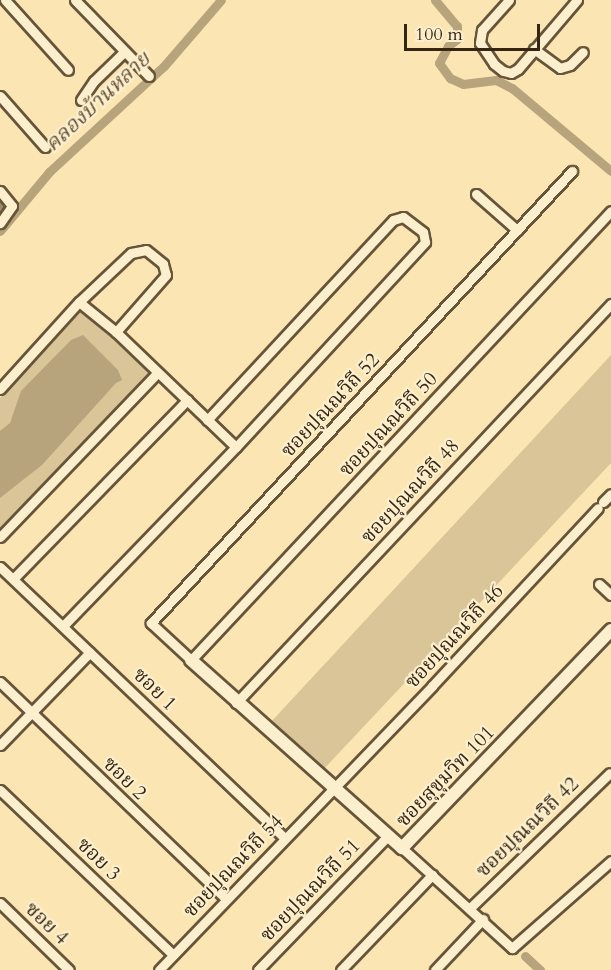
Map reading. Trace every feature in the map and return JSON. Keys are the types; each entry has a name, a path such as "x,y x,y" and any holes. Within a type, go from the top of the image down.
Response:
{"street":[{"path":"5,0 68,70"},
{"path":"75,0 149,76"},
{"path":"509,0 482,30 480,43 486,56 503,71 512,73 518,69 577,0"},
{"path":"534,49 560,68 570,65 583,51"},
{"path":"81,100 94,81 124,52"},
{"path":"0,96 45,147"},
{"name":"ซอยปุณณวิถี 52","path":"191,660 151,623 572,171"},
{"path":"0,191 12,206 0,223"},
{"path":"476,194 517,230"},
{"name":"ซอยปุณณวิถี 50","path":"191,660 611,211"},
{"path":"63,626 236,447 425,242 423,232 402,217 393,220 207,420"},
{"path":"0,389 79,302 131,253 146,250 163,264 166,275 116,332"},
{"path":"79,302 116,332 236,447"},
{"name":"ซอยปุณณวิถี 48","path":"236,703 611,304"},
{"path":"0,537 157,373"},
{"path":"13,579 187,400"},
{"name":"ซอยปุณณวิถี 46","path":"333,787 611,494"},
{"name":"ซอย 1","path":"0,567 285,838"},
{"path":"599,584 611,596"},
{"name":"ซอยสุขุมวิท 101","path":"191,660 236,703 402,848 611,630"},
{"path":"0,745 90,652"},
{"name":"ซอย 2","path":"0,682 226,899"},
{"name":"ซอยปุณณวิถี 42","path":"470,908 610,772"},
{"name":"ซอยปุณณวิถี 54","path":"159,970 333,787"},
{"name":"ซอย 3","path":"0,790 173,955"},
{"name":"ซอยปุณณวิถี 51","path":"258,970 387,836"},
{"path":"402,848 513,948 611,861"},
{"path":"341,970 432,875"},
{"name":"ซอย 4","path":"0,903 69,970"},
{"path":"435,970 483,920"}],"shaded area":[{"path":"78,312 85,313 149,373 0,530 0,398"},
{"path":"83,335 118,370 122,380 116,383 42,465 0,498 0,431 10,423 21,391 71,340"},
{"path":"611,355 611,463 322,771 270,723"}],"building":[{"path":"0,184 14,201 0,217"}],"waterway":[{"name":"คลองบ้านหลาย","path":"0,231 49,172 164,66 221,0"},
{"path":"435,0 457,26 457,39 448,46 439,63 450,78 463,84 496,80 512,88 611,171"},
{"path":"525,956 540,970"}]}
